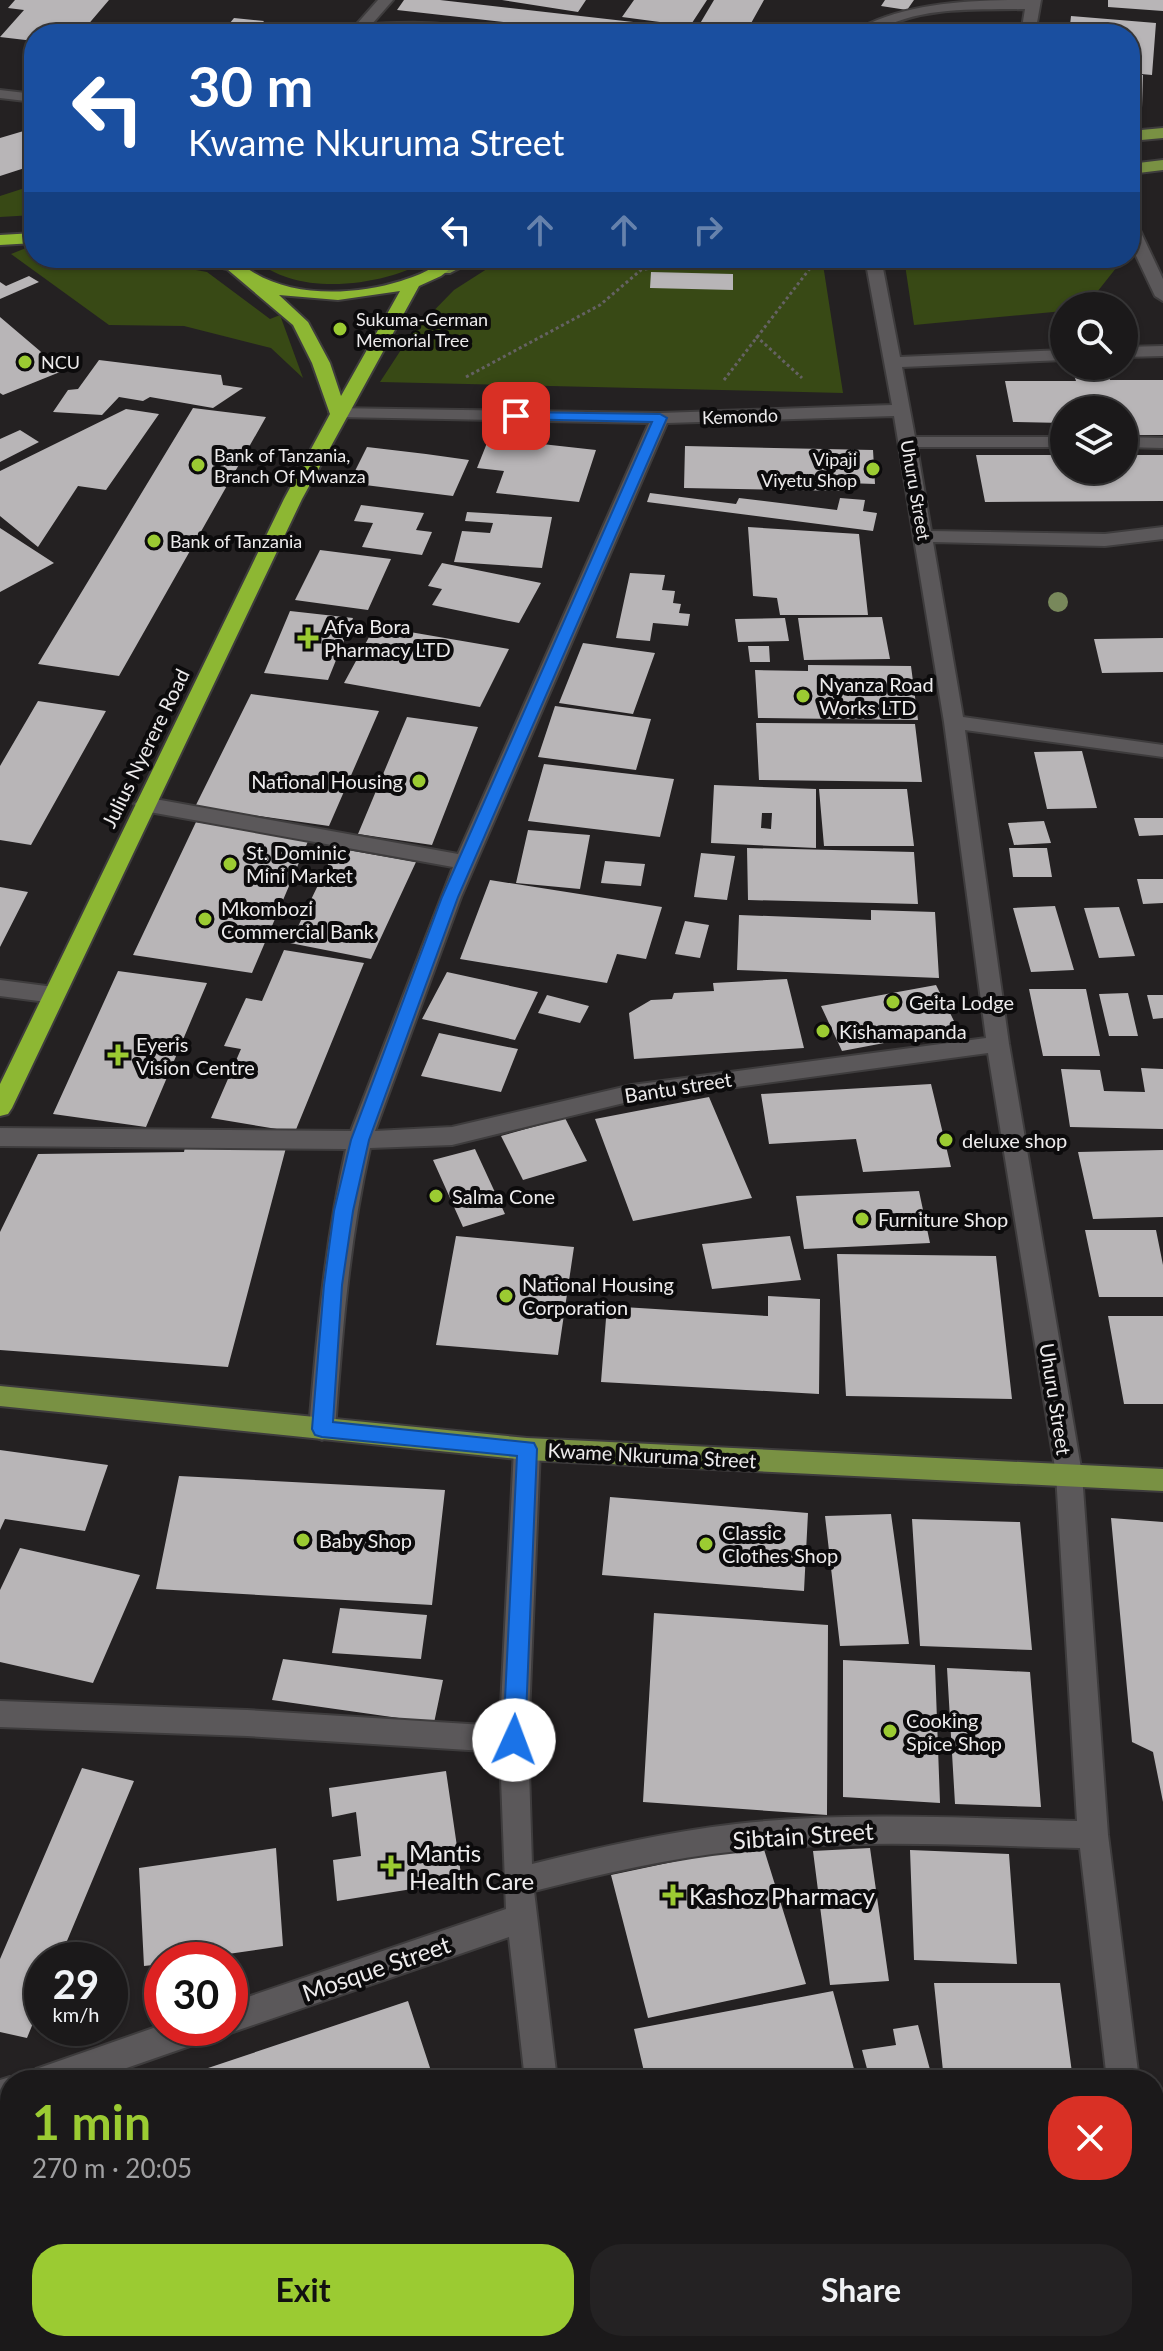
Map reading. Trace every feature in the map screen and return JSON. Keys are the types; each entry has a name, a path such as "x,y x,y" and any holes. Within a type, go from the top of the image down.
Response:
{"highway":[{"path":"0,240 24,239"},
{"path":"237,268 300,322 321,363 338,412"},
{"path":"251,279 281,290 323,296 368,295 411,286 443,268"},
{"name":"Julius Nyerere Road","path":"0,1108 144,804 338,412 363,375 411,286"}],"main road":[{"path":"1140,135 1163,133"},
{"path":"1140,168 1163,165"},
{"name":"Kwame Nkuruma Street","path":"0,1396 527,1449 1163,1480"}],"street":[{"path":"364,24 386,0"},
{"path":"878,24 917,9 1032,3 1029,24"},
{"path":"0,94 24,97"},
{"path":"1140,247 1163,296"},
{"name":"Uhuru Street","path":"875,268 954,722 998,1044 1069,1474 1093,1835 1122,2070"},
{"path":"1138,352 1163,351"},
{"path":"893,362 1050,356"},
{"name":"Kemondo","path":"338,412 660,418 902,410"},
{"path":"322,1429 333,1285 344,1211 360,1140 465,862 660,418"},
{"path":"907,442 1050,442"},
{"path":"1138,442 1163,443"},
{"path":"923,536 1105,540 1163,533"},
{"path":"954,722 1163,751"},
{"path":"144,804 465,862"},
{"path":"0,988 54,995"},
{"name":"Bantu street","path":"0,1137 360,1140 452,1136 632,1093 998,1044"},
{"path":"527,1449 514,1740 518,1881 540,2070"},
{"path":"0,1714 247,1723 514,1740"},
{"name":"Sibtain Street","path":"518,1881 626,1855 739,1837 872,1829 1093,1835"},
{"name":"Mosque Street","path":"248,2012 522,1918"},
{"path":"76,2070 146,2046"}],"path":[{"path":"462,379 600,305 641,270 650,268"},
{"path":"699,417 756,336 810,268"}],"green space":[{"path":"24,188 24,216 0,217 0,196"},
{"path":"24,249 24,263 11,254"},
{"path":"30,268 185,268 207,272 270,319 280,315 303,378 271,348 184,326 109,325"},
{"path":"268,268 413,268 391,276 342,284 293,279"},
{"path":"488,268 824,268 843,393 380,382 412,333 454,290"},
{"path":"905,268 1116,268 1097,292 1050,292 1050,312 914,325"}],"building":[{"path":"15,0 109,0 89,24 24,24 24,40 0,37 24,10 8,8"},
{"path":"404,0 440,0 651,24 520,24 397,10"},
{"path":"502,0 586,0 578,12"},
{"path":"634,0 707,0 691,24 622,17"},
{"path":"714,0 764,0 751,24 700,24"},
{"path":"885,0 914,0 907,10 881,6"},
{"path":"1108,0 1163,0 1163,11 1108,7"},
{"path":"1071,16 1156,23 1152,75 1140,74 1140,24 1070,24"},
{"path":"234,18 264,21 262,24 229,24"},
{"path":"1140,75 1143,75 1140,108"},
{"path":"24,131 24,168 0,176 0,138"},
{"path":"651,272 733,274 733,290 650,288"},
{"path":"29,276 39,282 0,299 0,282 6,286"},
{"name":"NCU","path":"0,317 60,372 3,395 0,393"},
{"path":"99,360 221,375 223,385 243,388 213,408 150,397 143,401 119,397 102,415 53,412 68,390 78,389"},
{"path":"1163,380 1163,435 1138,435 1138,396 1050,396 1050,423 1013,422 1005,381"},
{"name":"Bank of Tanzania","path":"193,408 266,417 119,676 38,664"},
{"path":"126,409 159,414 106,490 78,486 38,547 0,516 0,471"},
{"path":"20,430 39,442 0,462 0,439"},
{"path":"489,438 596,450 579,502 496,493 504,471 477,468"},
{"path":"685,446 873,450 875,484 847,483 847,491 684,488"},
{"path":"367,447 469,460 453,496 349,483"},
{"path":"976,455 1050,455 1050,484 1138,484 1138,455 1163,455 1163,501 985,502"},
{"path":"650,493 736,504 739,498 837,510 840,498 865,500 863,511 877,513 873,531 647,502"},
{"path":"361,505 424,513 416,530 432,532 422,555 362,547 373,523 354,521"},
{"path":"467,512 552,517 542,568 454,562 462,531 490,533 493,523 465,521"},
{"path":"748,527 859,534 868,615 780,615 777,598 753,596"},
{"path":"0,528 54,563 0,592"},
{"path":"320,550 391,559 368,610 295,600"},
{"path":"442,563 541,583 519,623 432,605 442,589 428,586"},
{"path":"630,573 665,575 662,590 675,591 673,603 681,604 679,613 690,614 688,626 653,623 650,641 616,638"},
{"path":"290,611 353,618 328,680 264,673"},
{"path":"882,617 890,659 804,660 798,618"},
{"path":"785,618 789,641 738,642 735,619"},
{"path":"375,626 509,649 480,707 344,683"},
{"path":"1163,638 1163,672 1102,673 1094,639"},
{"path":"583,643 655,653 633,714 559,703"},
{"path":"748,646 769,646 770,662 750,662"},
{"path":"808,665 911,666 918,720 758,718 755,670 808,671"},
{"path":"251,694 379,711 329,826 195,807"},
{"path":"38,701 106,711 31,845 0,840 0,766"},
{"path":"555,706 651,719 636,770 538,757"},
{"name":"National Housing","path":"407,717 478,727 432,845 358,834"},
{"path":"756,723 915,724 922,782 759,780"},
{"path":"1082,751 1097,808 1047,809 1034,752"},
{"path":"544,764 674,779 660,837 528,821"},
{"path":"714,785 816,789 816,848 711,843","holes":["762,813 772,813 771,829 761,828"]},
{"path":"819,789 907,789 914,846 824,846"},
{"path":"1134,818 1163,818 1163,835 1139,836"},
{"path":"1044,821 1051,843 1014,845 1008,823"},
{"path":"196,822 309,839 252,973 133,955"},
{"path":"528,830 590,835 580,889 516,883"},
{"path":"336,848 416,862 371,959 290,943"},
{"path":"747,848 914,852 918,904 748,900"},
{"path":"1009,848 1047,848 1052,877 1013,877"},
{"path":"701,853 735,856 727,900 694,897"},
{"path":"605,861 645,864 641,886 601,883"},
{"path":"1137,879 1163,879 1163,903 1143,904"},
{"path":"490,880 662,907 646,959 617,954 607,983 460,959"},
{"path":"0,887 28,892 0,947"},
{"path":"1055,906 1074,970 1031,972 1013,908"},
{"path":"1119,907 1135,956 1099,958 1084,908"},
{"path":"871,910 935,912 939,978 737,970 739,915 871,920"},
{"path":"685,921 709,925 700,958 675,954"},
{"path":"284,950 364,963 295,1132 211,1118 241,1049 224,1046 246,998 262,1001"},
{"path":"118,971 207,983 146,1127 53,1114"},
{"path":"447,972 538,992 515,1040 422,1019"},
{"path":"787,979 804,1048 634,1059 629,1013 651,1000 672,999 674,993 714,991 713,983"},
{"path":"936,985 958,1029 842,1051 821,1006"},
{"path":"1029,989 1086,989 1100,1056 1043,1056"},
{"path":"1128,993 1138,1036 1109,1036 1099,994"},
{"path":"547,995 589,1006 580,1023 538,1013"},
{"path":"1147,995 1163,995 1163,1018 1153,1019"},
{"path":"439,1033 518,1049 501,1092 421,1076"},
{"path":"1141,1068 1163,1069 1163,1129 1070,1127 1061,1069 1100,1070 1104,1091 1145,1092"},
{"path":"931,1084 951,1167 863,1172 856,1139 769,1144 761,1094"},
{"path":"709,1097 752,1198 633,1221 595,1119"},
{"path":"565,1118 587,1161 523,1180 501,1136"},
{"path":"287,1144 228,1367 0,1350 0,1232 38,1154 184,1152 185,1147"},
{"path":"475,1149 505,1214 463,1227 433,1160"},
{"path":"1163,1150 1163,1217 1093,1219 1078,1152"},
{"name":"Furniture Shop","path":"919,1191 930,1243 804,1249 796,1196"},
{"path":"1085,1230 1156,1230 1163,1265 1163,1297 1099,1297"},
{"name":"National Housing Corporation","path":"456,1236 574,1247 558,1355 436,1345"},
{"path":"790,1236 801,1280 712,1289 702,1244"},
{"path":"837,1254 996,1256 1012,1399 846,1396"},
{"path":"768,1296 820,1299 819,1394 601,1382 607,1306 768,1316"},
{"path":"1108,1316 1163,1316 1163,1404 1124,1404"},
{"path":"0,1450 108,1465 85,1531 5,1519 0,1530"},
{"name":"Baby Shop","path":"179,1476 445,1490 432,1605 156,1589"},
{"name":"Classic Clothes Shop","path":"610,1497 808,1513 804,1591 602,1575"},
{"path":"891,1514 909,1644 840,1646 825,1516"},
{"path":"1111,1518 1163,1522 1163,1802 1153,1752 1132,1742"},
{"path":"912,1519 1020,1522 1032,1650 920,1646"},
{"path":"20,1548 140,1575 93,1683 0,1662 0,1590"},
{"path":"340,1608 427,1615 421,1659 332,1653"},
{"path":"654,1613 828,1625 827,1815 643,1802"},
{"path":"283,1659 443,1680 434,1723 272,1700"},
{"name":"Cooking Spice Shop","path":"843,1660 935,1665 940,1803 843,1797"},
{"path":"947,1668 1030,1672 1041,1807 955,1804"},
{"path":"82,1768 134,1781 67,1942 24,1942 24,2037 0,2032 0,1959"},
{"path":"446,1771 462,1881 337,1901 333,1860 361,1856 356,1812 332,1817 329,1788"},
{"path":"762,1843 806,1984 648,2018 611,1875"},
{"path":"276,1848 283,1946 248,1951 248,1942 144,1942 144,1966 139,1868"},
{"path":"870,1848 889,1981 830,1985 813,1851"},
{"path":"910,1850 1009,1854 1017,1964 914,1960"},
{"path":"934,1983 1060,1983 1072,2070 943,2070"},
{"path":"833,1991 854,2070 644,2070 634,2029"},
{"path":"408,2001 431,2070 202,2070"},
{"path":"918,2025 930,2070 867,2070 862,2050 896,2045 893,2029"}],"place":[{"name":"Sukuma-German Memorial Tree","path":"340,329"},
{"name":"NCU","path":"25,362"},
{"name":"Bank of Tanzania, Branch Of Mwanza","path":"198,465"},
{"name":"Vipaji Viyetu Shop","path":"873,469"},
{"name":"Bank of Tanzania","path":"154,541"},
{"name":"Afya Bora Pharmacy LTD","path":"308,638"},
{"name":"Nyanza Road Works LTD","path":"803,696"},
{"name":"National Housing","path":"419,781"},
{"name":"St. Dominic Mini Market","path":"230,864"},
{"name":"Mkombozi Commercial Bank","path":"205,919"},
{"name":"Geita Lodge","path":"893,1002"},
{"name":"Kishamapanda","path":"823,1031"},
{"name":"Eyeris Vision Centre","path":"118,1055"},
{"name":"deluxe shop","path":"946,1140"},
{"name":"Salma Cone","path":"436,1196"},
{"name":"Furniture Shop","path":"862,1219"},
{"name":"National Housing Corporation","path":"506,1296"},
{"name":"Baby Shop","path":"303,1540"},
{"name":"Classic Clothes Shop","path":"706,1544"},
{"name":"Cooking Spice Shop","path":"890,1731"},
{"name":"Mantis Health Care","path":"391,1866"},
{"name":"Kashoz Pharmacy","path":"673,1895"}],"route":[{"path":"514,1740 527,1449 322,1429 333,1285 344,1211 360,1140 450,897 660,418 516,416"}]}
